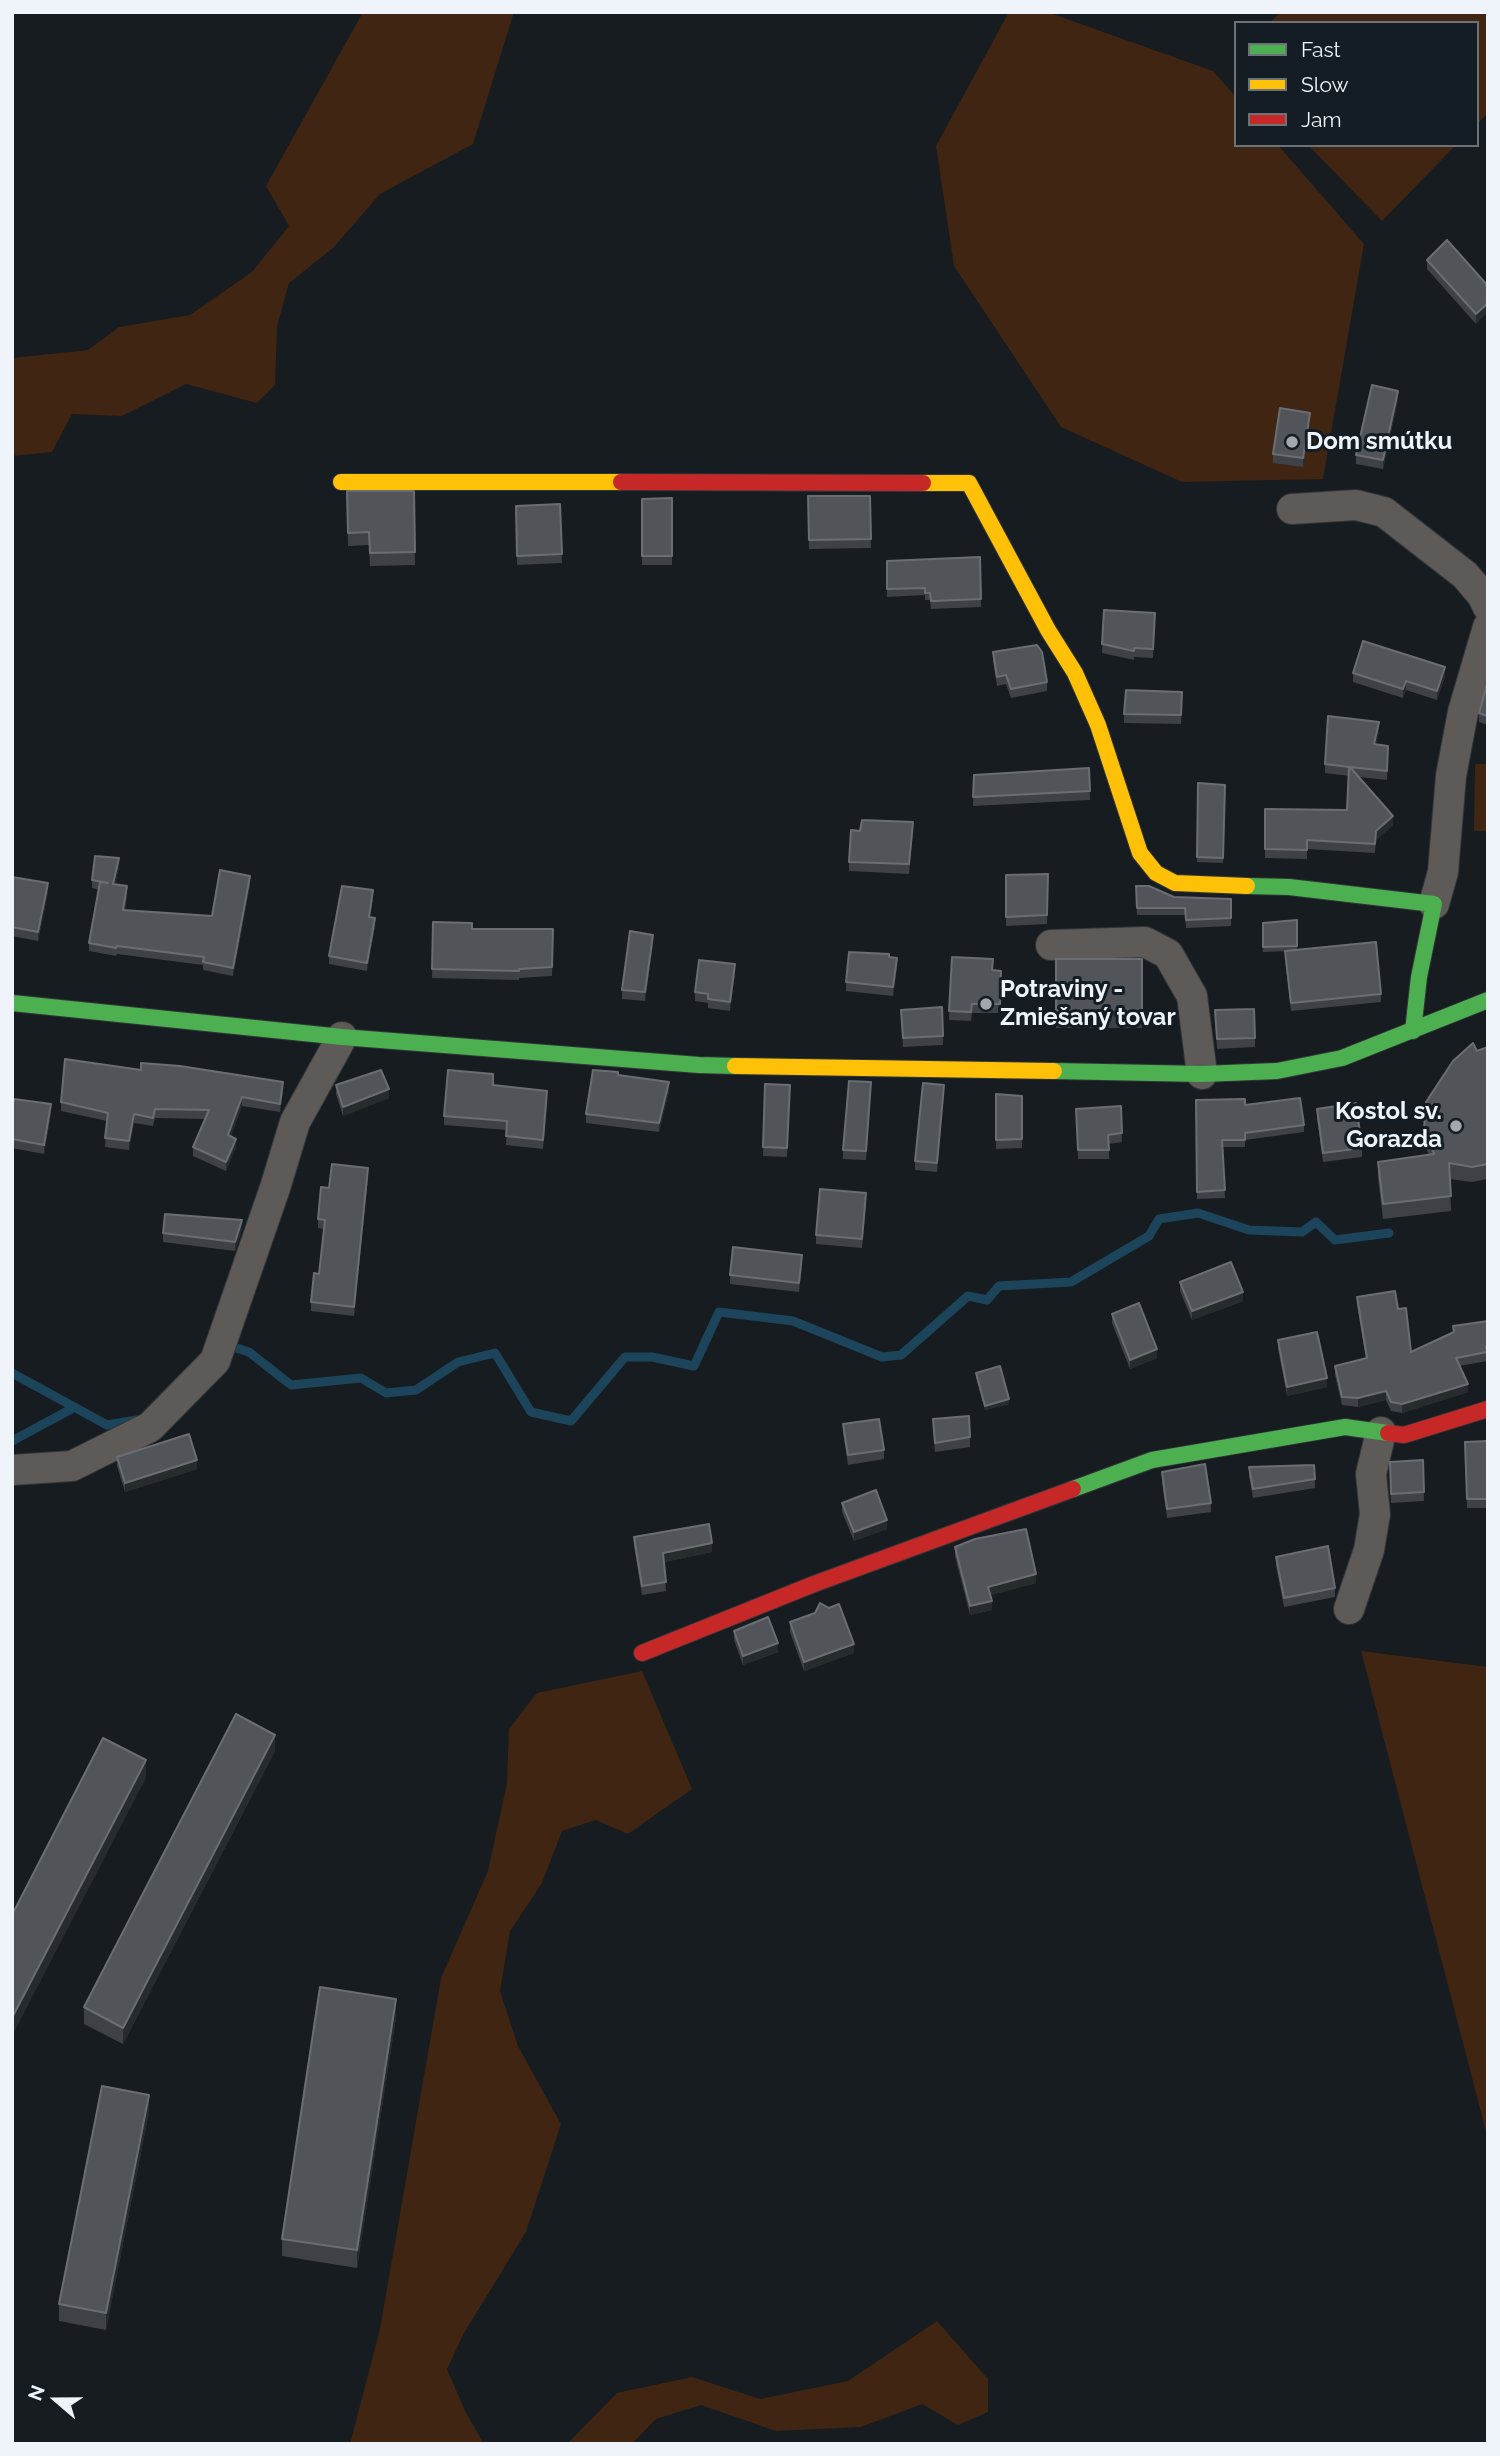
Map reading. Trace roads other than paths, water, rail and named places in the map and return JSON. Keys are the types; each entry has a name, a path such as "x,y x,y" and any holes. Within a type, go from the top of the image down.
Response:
{"street":[{"path":"341,482 969,483 1048,630 1075,673 1098,724 1140,853 1156,873 1175,883 1289,887 1434,904"},
{"path":"1292,509 1356,505 1384,512 1465,575 1482,595 1488,607"},
{"path":"1413,1031 1419,977 1434,904 1444,872 1451,776 1463,712 1488,627"},
{"path":"1051,945 1145,942 1168,954 1192,996 1202,1074"},
{"path":"12,1003 342,1037 699,1065 1202,1074 1277,1070 1342,1058 1488,1000"},
{"path":"12,1470 72,1466 150,1427 219,1350 295,1122 342,1037"},
{"path":"642,1653 814,1584 1152,1460 1345,1427 1404,1435 1488,1409"},
{"path":"1349,1609 1369,1550 1375,1514 1371,1474 1381,1432"}],"waterway":[{"path":"228,1352 233,1347 249,1352 291,1385 361,1378 386,1393 416,1390 458,1362 495,1353 531,1412 571,1421 625,1357 652,1357 694,1366 719,1312 793,1321 882,1357 901,1355 968,1296 987,1300 999,1286 1071,1282 1149,1236 1159,1219 1198,1213 1249,1230 1302,1232 1316,1222 1335,1240 1389,1233"},
{"path":"12,1373 107,1425 137,1420"},
{"path":"12,1441 75,1407"}],"place":[{"name":"Dom smútku","path":"1292,442"},
{"name":"Potraviny - Zmiešaný tovar","path":"986,1004"},
{"name":"Kostol sv. Gorazda","path":"1456,1126"}]}
